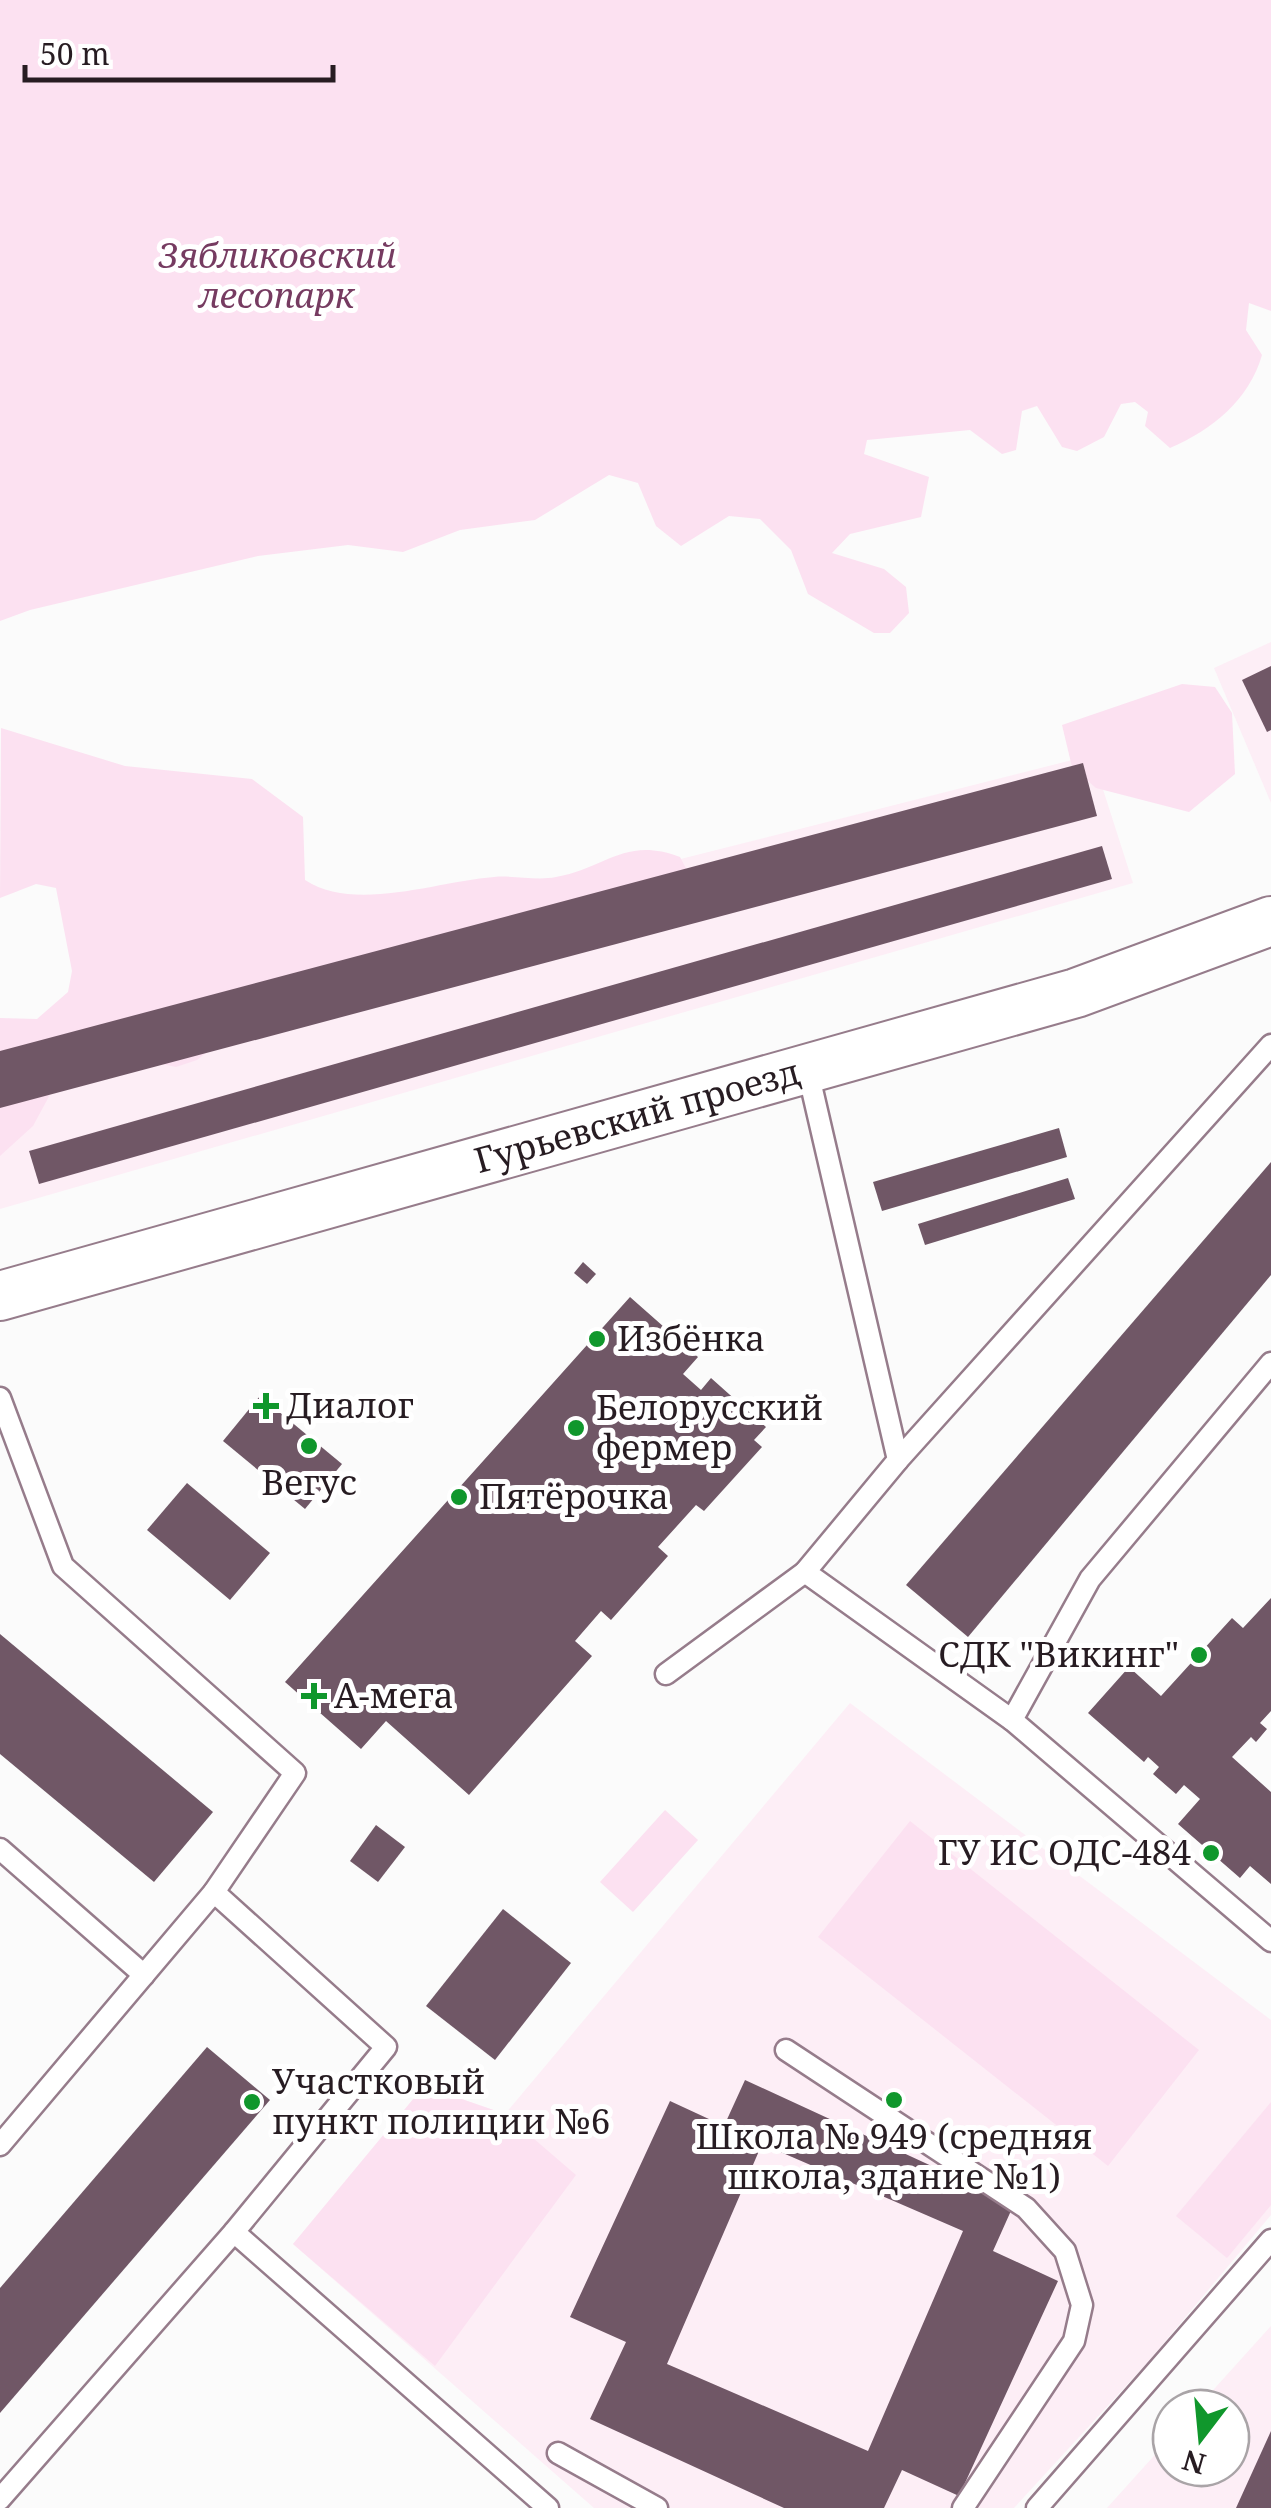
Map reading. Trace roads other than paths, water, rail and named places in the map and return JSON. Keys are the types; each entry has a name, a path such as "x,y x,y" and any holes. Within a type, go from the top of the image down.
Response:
{"street":[{"name":"Гурьевский проезд","path":"0,1296 475,1160 808,1072 1076,993 1271,921"}],"lane":[{"path":"666,1674 805,1572 898,1460 1271,1045"},
{"path":"808,1072 898,1460"},
{"path":"1012,1720 1090,1580 1271,1363"},
{"path":"0,1398 63,1566 295,1773 214,1892 0,2145"},
{"path":"805,1572 1012,1720 1271,1941"},
{"path":"0,1849 144,1974"},
{"path":"0,2499 234,2232 386,2047 214,1892"},
{"path":"786,2050 1026,2208 1066,2251 1082,2306 1074,2342 963,2508"},
{"path":"234,2232 548,2508"},
{"path":"1036,2508 1271,2240"},
{"path":"558,2452 657,2508"}],"place":[{"name":"Избёнка","path":"597,1339"},
{"name":"Диалог","path":"266,1406"},
{"name":"Белорусский фермер","path":"576,1428"},
{"name":"Вегус","path":"309,1446"},
{"name":"Пятёрочка","path":"459,1497"},
{"name":"СДК \"Викинг\"","path":"1199,1655"},
{"name":"А-мега","path":"314,1696"},
{"name":"ГУ ИС ОДС-484","path":"1211,1853"},
{"name":"Школа № 949 (средняя школа, здание №1)","path":"894,2100"},
{"name":"Участковый пункт полиции №6","path":"252,2102"}],"park label":[{"name":"Зябликовский лесопарк","path":"277,276"}]}
